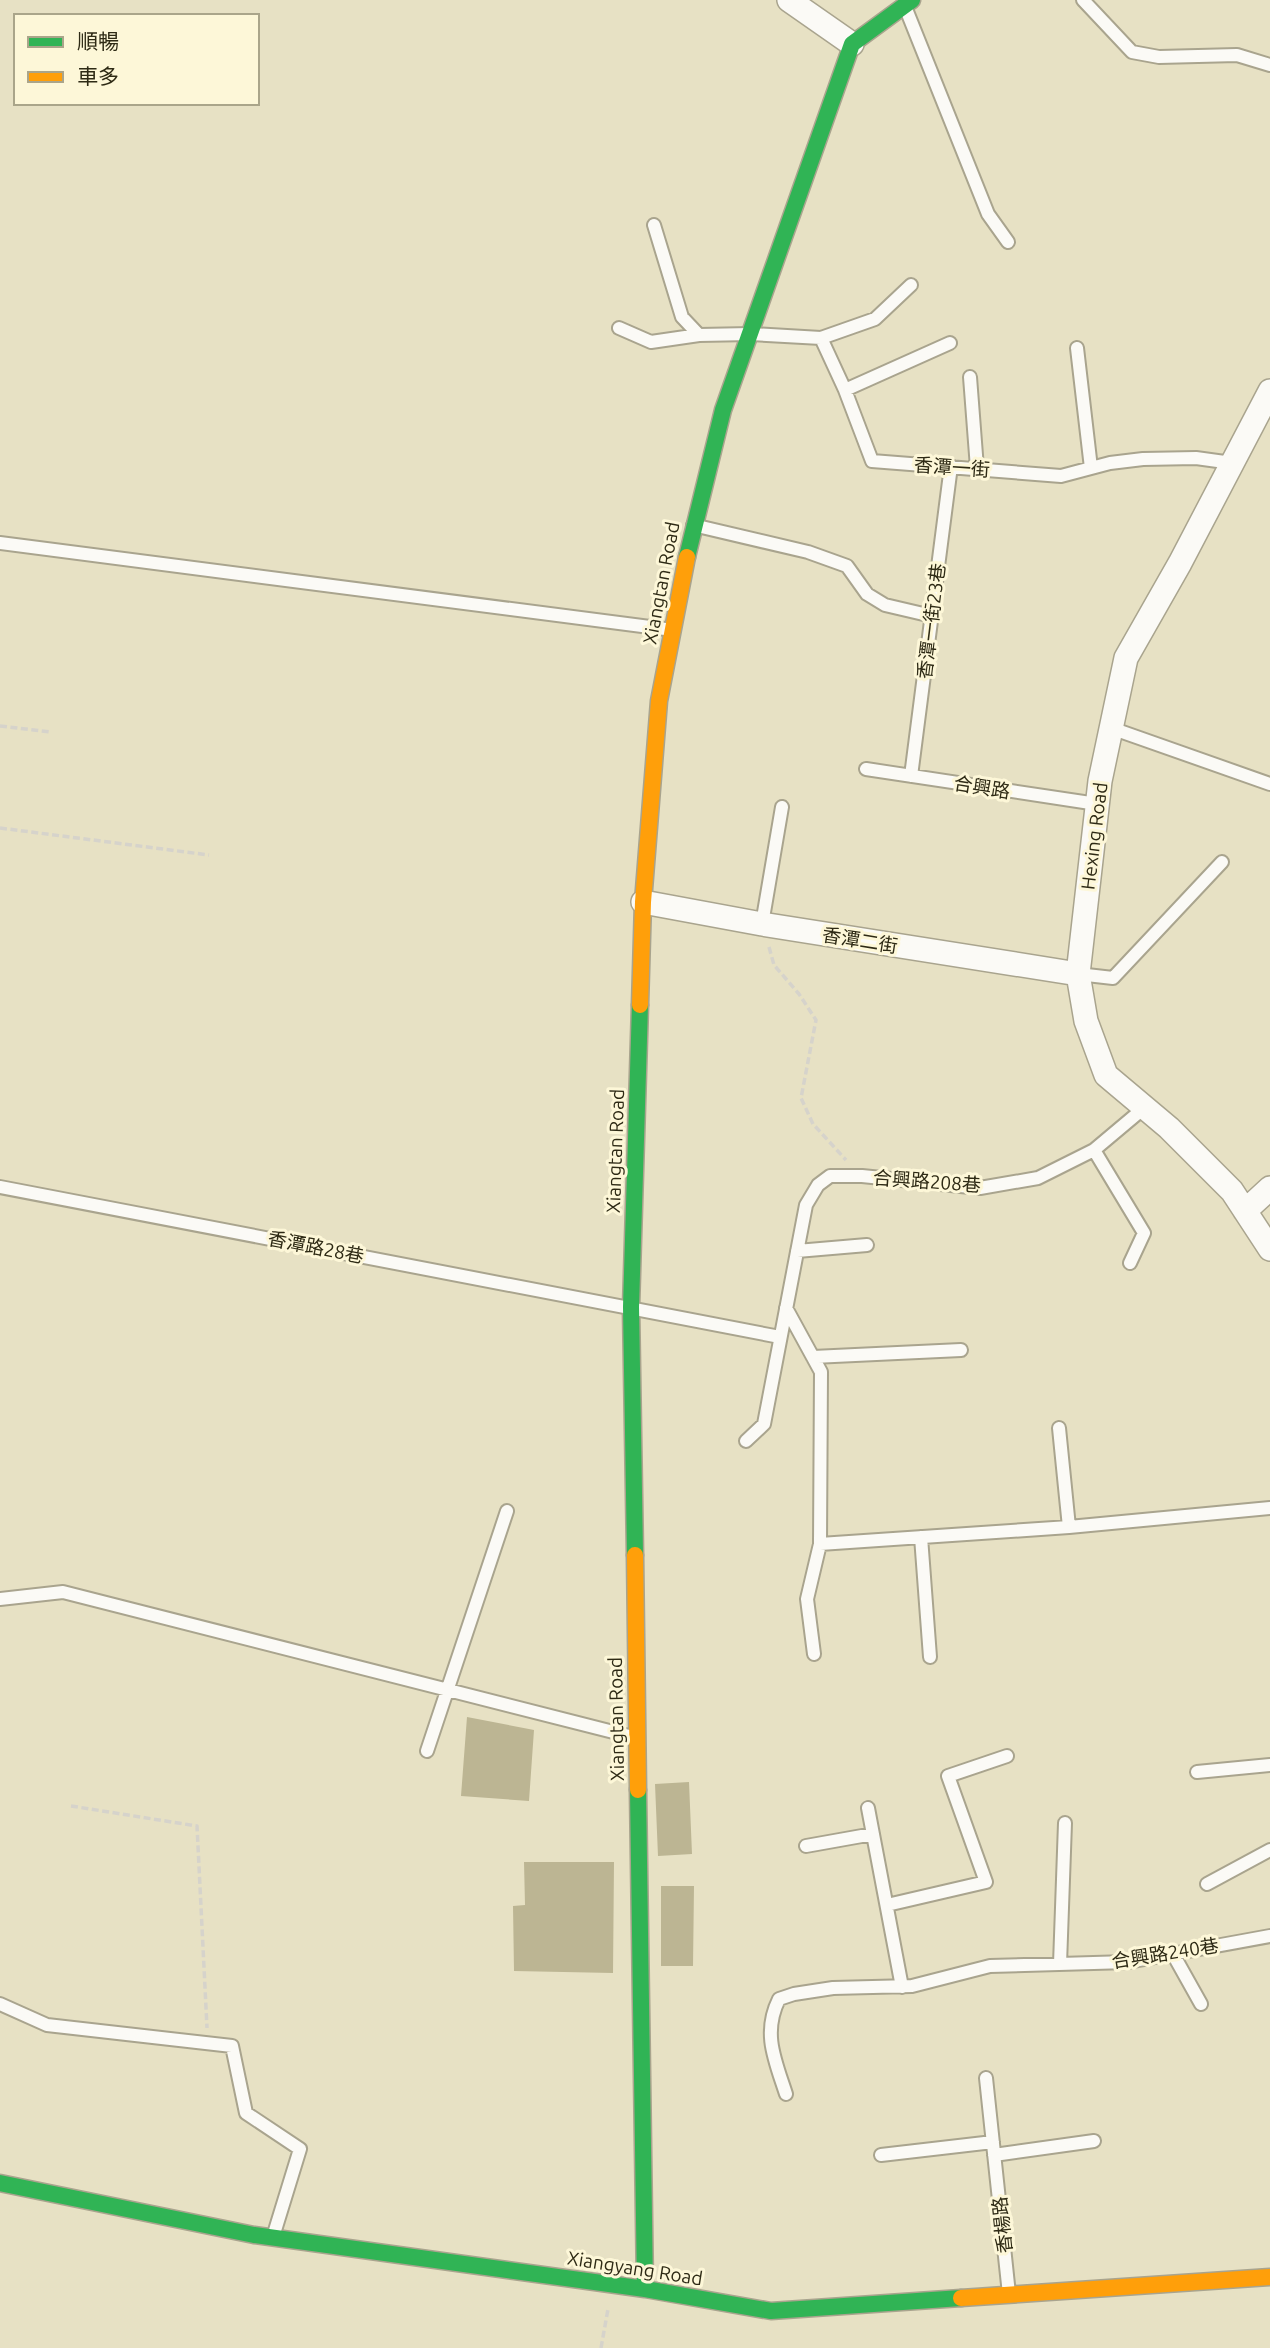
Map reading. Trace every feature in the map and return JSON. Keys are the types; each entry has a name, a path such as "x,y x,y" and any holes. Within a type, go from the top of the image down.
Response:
{"street":[{"path":"789,0 852,44 908,3"},
{"name":"Xiangtan Road","path":"645,2289 631,1307 643,902 659,701 693,525 723,410 852,44"},
{"name":"Hexing Road","path":"1270,391 1180,563 1126,658 1097,804 1078,974 1086,1021 1106,1076 1169,1128 1232,1191 1270,1249"},
{"name":"香潭二街","path":"643,902 762,924 1078,974"},
{"path":"1245,1211 1270,1188"},
{"name":"Xiangyang Road","path":"0,2183 272,2237 645,2289 771,2311 1270,2277"}],"lane":[{"path":"1083,0 1132,52 1159,57 1237,55 1270,65"},
{"path":"908,3 988,214 1008,242"},
{"path":"654,225 682,317 699,335"},
{"path":"619,328 650,342 699,335 751,334 821,338 875,319 911,285"},
{"name":"香潭一街","path":"821,338 845,390 872,461 1061,476 1143,458 1196,458 1232,463"},
{"path":"845,390 950,343"},
{"path":"1077,348 1091,468"},
{"path":"970,377 977,468"},
{"name":"香潭一街23巷","path":"911,776 951,466"},
{"path":"693,525 807,552 847,566 867,594 886,605 932,616"},
{"path":"0,543 673,630"},
{"path":"1111,728 1270,783"},
{"name":"合興路","path":"866,769 1097,804"},
{"path":"762,924 782,807"},
{"path":"1078,974 1113,978 1222,862"},
{"name":"合興路208巷","path":"746,1441 764,1424 806,1205 818,1185 830,1176 980,1188 1038,1178 1094,1150 1144,1108"},
{"path":"1094,1150 1144,1233 1130,1263"},
{"name":"香潭路28巷","path":"0,1187 780,1337"},
{"path":"797,1251 867,1245"},
{"path":"786,1308 821,1372 820,1544 807,1599 814,1654"},
{"path":"813,1357 961,1350"},
{"path":"1059,1428 1069,1527"},
{"path":"820,1544 1069,1527 1270,1508"},
{"path":"427,1751 507,1511"},
{"path":"921,1537 930,1657"},
{"path":"0,1599 63,1592 637,1738"},
{"path":"887,1905 986,1882 948,1776 1007,1756"},
{"path":"1197,1772 1270,1765"},
{"path":"868,1808 902,1987"},
{"path":"1060,1964 1065,1823"},
{"path":"806,1846 873,1834"},
{"path":"1207,1884 1270,1850"},
{"name":"合興路240巷","path":"786,2094 771,2049 771,2014 779,1999 794,1994 833,1988 912,1986 990,1966 1128,1962 1270,1936"},
{"path":"1174,1954 1201,2004"},
{"path":"0,2004 47,2025 232,2046 246,2113 300,2149 272,2237"},
{"name":"香楊路","path":"986,2078 1010,2295"},
{"path":"994,2155 1094,2141"},
{"path":"881,2155 993,2142"}],"path":[{"path":"0,726 51,732"},
{"path":"0,828 209,855"},
{"path":"762,924 774,965 799,994 816,1020 801,1098 813,1124 862,1177"},
{"path":"71,1806 197,1826 208,2044"},
{"path":"601,2348 613,2285"}],"building":[{"path":"467,1717 534,1730 529,1801 461,1796"},
{"path":"689,1782 692,1854 658,1856 655,1784"},
{"path":"524,1862 614,1862 613,1973 514,1971 513,1906 525,1905"},
{"path":"661,1886 694,1886 693,1966 661,1966"}],"traffic: fast":[{"path":"687,557 723,410 852,44 912,0"},
{"path":"635,1555 631,1307 640,1005"},
{"path":"638,1790 645,2289"},
{"path":"0,2183 254,2235 645,2289 771,2311 961,2298"}],"traffic: slow":[{"path":"640,1005 643,902 659,701 687,557"},
{"path":"635,1555 638,1790"},
{"path":"961,2298 1270,2277"}]}
